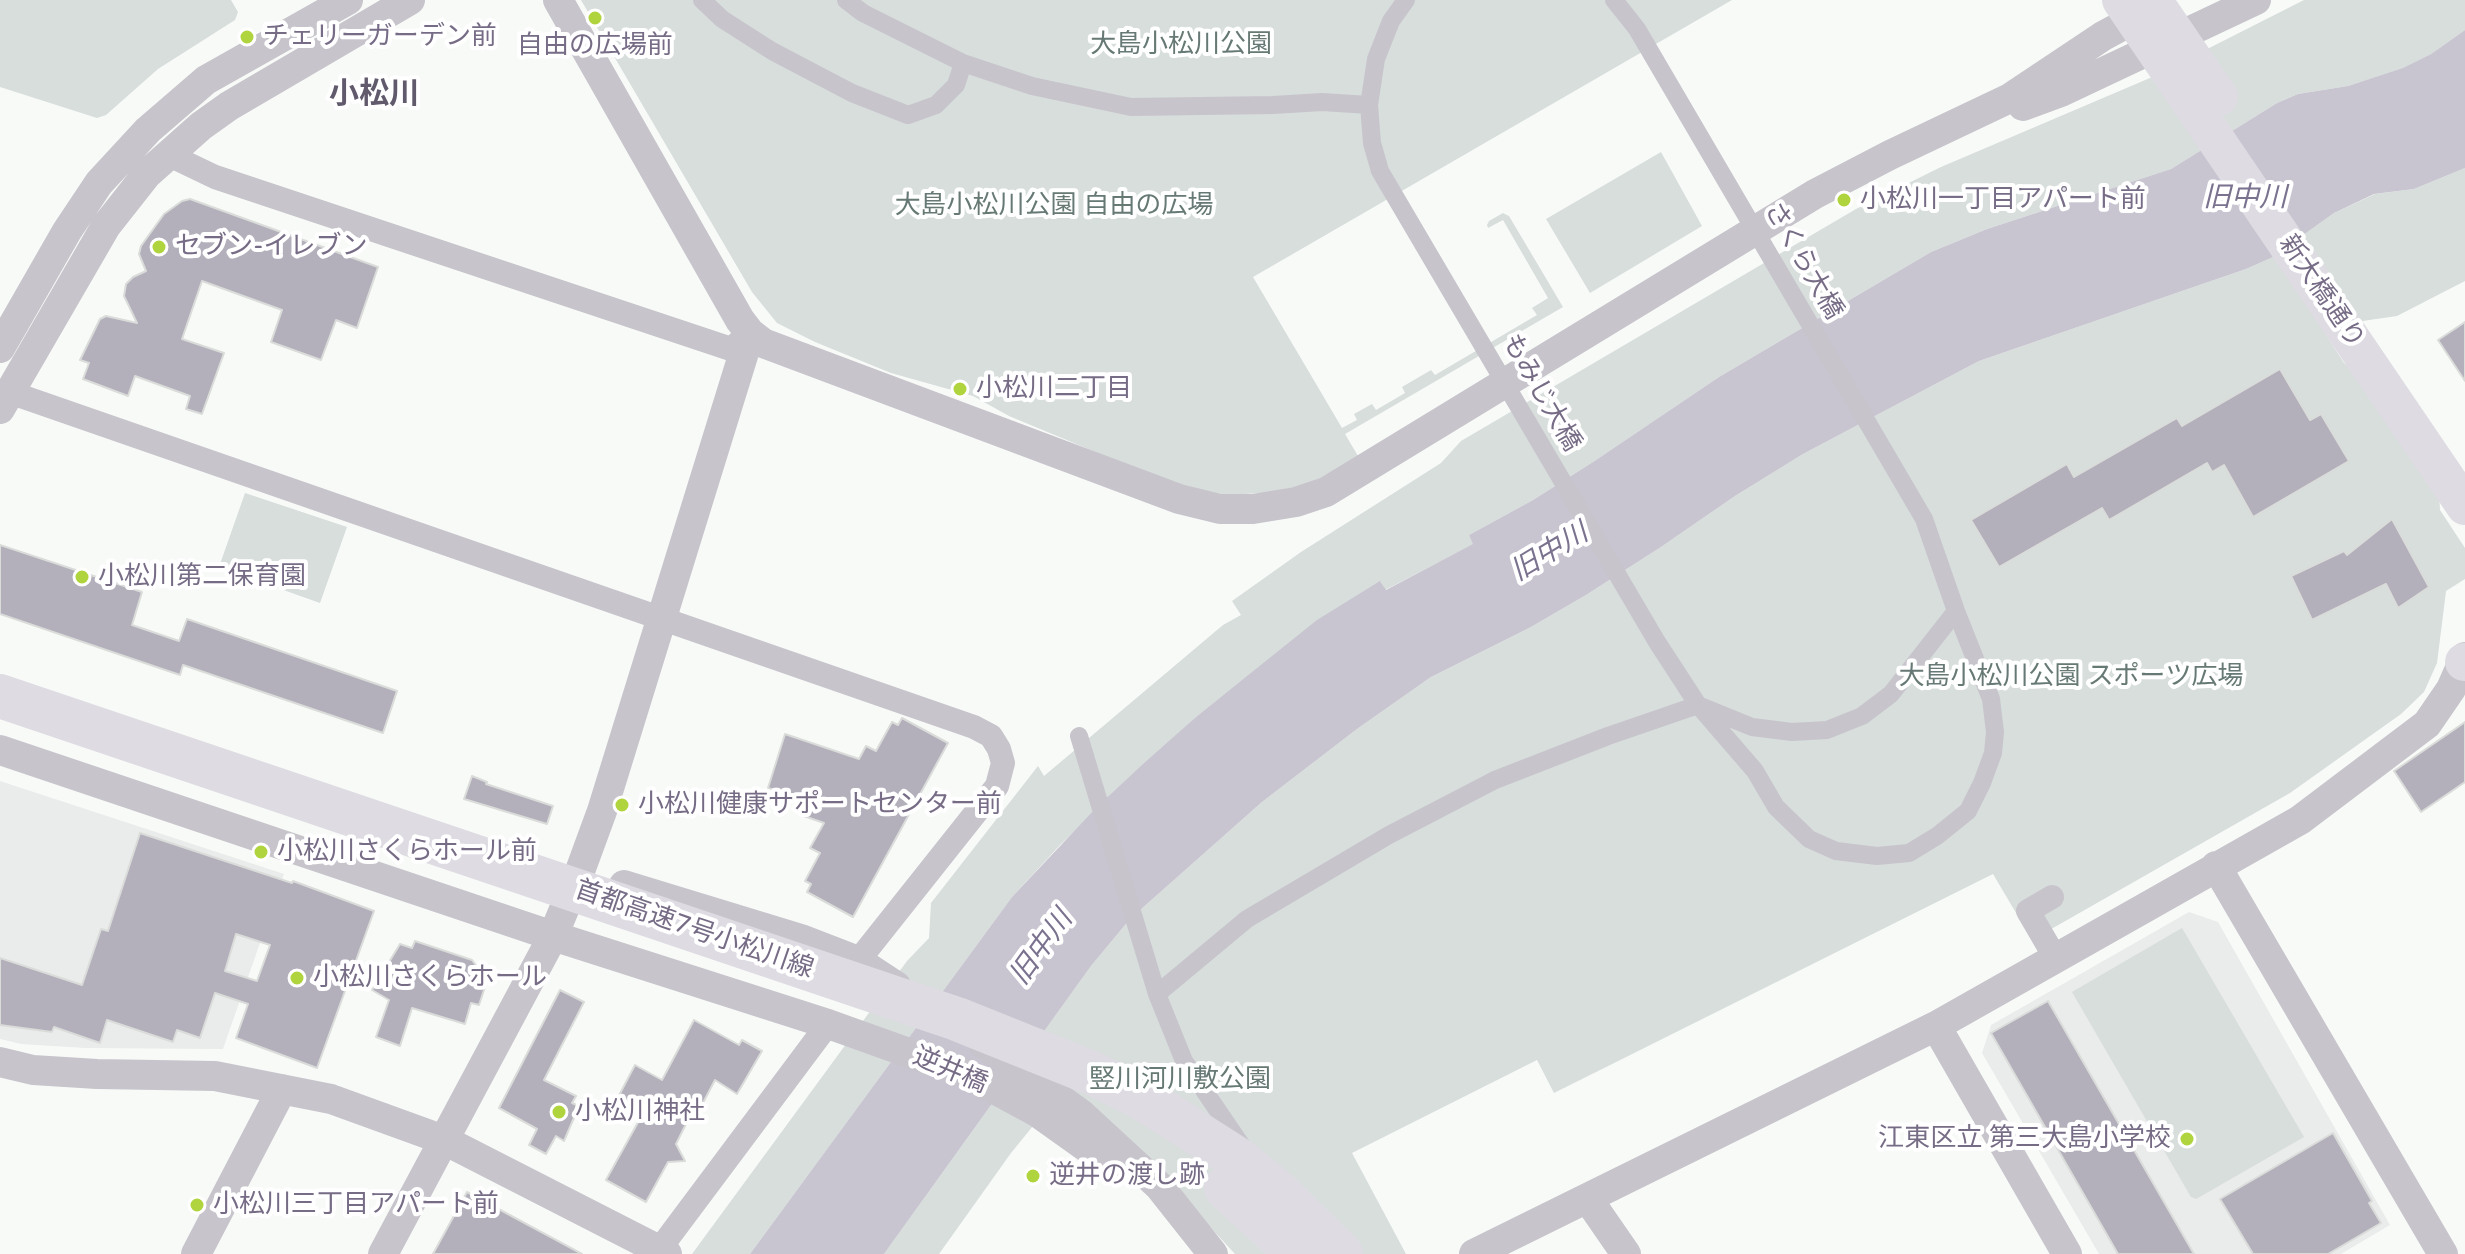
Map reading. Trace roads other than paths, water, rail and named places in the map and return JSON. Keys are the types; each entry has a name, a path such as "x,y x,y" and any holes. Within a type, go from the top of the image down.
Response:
{"highway":[{"name":"首都高速7号小松川線","path":"0,696 957,1019 1094,1074 1142,1098 1239,1160 1281,1195 1341,1254"},
{"name":"首都高速7号小松川線","path":"0,725 952,1047 1087,1103 1142,1131 1220,1183 1298,1254"}],"main road":[{"name":"新大橋通り","path":"2118,0 2158,12 2465,461"},
{"name":"新大橋通り","path":"2158,12 2465,506"}],"street":[{"path":"0,348 91,195 148,130 206,80 348,0"},
{"path":"410,0 229,106 167,154 106,226 5,400 662,617 974,727 991,736 1003,763 997,786 858,961"},
{"path":"558,0 750,333 774,349 1179,499 1220,509 1253,509 1296,502 1326,492 1815,194 2010,98 2103,36 2158,12"},
{"path":"702,0 722,19 772,51 852,93 908,115 936,105 956,85 963,63"},
{"path":"846,0 863,13 963,63 1032,86 1131,107 1322,102 1369,105"},
{"name":"もみじ大橋","path":"1406,0 1391,21 1376,59 1369,105 1372,143 1380,171 1657,642 1698,705 1755,771 1776,807 1809,839 1836,851 1877,856 1909,853 1968,811 1993,753 1995,732 1991,699 1956,611"},
{"name":"さくら大橋","path":"1614,0 1637,29 1924,519 1956,611"},
{"path":"1890,155 2061,92 2256,0"},
{"path":"167,154 215,177 731,349 750,333"},
{"path":"383,1254 553,936 580,871 602,811 750,333"},
{"path":"1157,994 1247,919 1389,835 1495,780 1698,705 1752,727 1792,732 1827,730 1862,716 1891,694 1956,611"},
{"path":"1474,1254 1936,1026 2300,820 2427,724 2451,689 2465,661"},
{"path":"0,674 580,871 801,939 858,961 981,1042 1074,1123 1159,1186 1210,1252"},
{"path":"1079,736 1157,994 1184,1061 1221,1118 1320,1254"},
{"name":"逆井橋","path":"0,750 553,936 828,1024 965,1073 1037,1112 1074,1123"},
{"path":"2216,866 2443,1254"},
{"path":"2052,897 2028,911 2056,959"},
{"path":"0,1062 33,1070 215,1076 331,1099 444,1140 661,1252 828,1024"},
{"path":"1936,1026 2067,1254"},
{"path":"196,1254 282,1089"},
{"path":"1588,1199 1626,1254"}],"water":[{"name":"旧中川","path":"2465,30 2465,168 2414,189 2374,194 2334,213 2271,258 2246,269 1979,361 1803,454 1586,595 1531,627 1431,677 1262,802 1130,919 1091,966 884,1254 750,1254 1012,897 1096,808 1142,765 1196,717 1317,620 1380,581 1386,590 1473,544 1469,535 1533,500 1719,377 1931,252 1987,229 2171,169 2277,103 2298,94 2348,86 2403,68 2431,54"}],"place":[{"name":"自由の広場前","path":"595,18"},
{"name":"チェリーガーデン前","path":"247,37"},
{"name":"小松川一丁目アパート前","path":"1844,200"},
{"name":"セブン-イレブン","path":"159,247"},
{"name":"小松川二丁目","path":"960,389"},
{"name":"小松川第二保育園","path":"82,577"},
{"name":"小松川健康サポートセンター前","path":"622,805"},
{"name":"小松川さくらホール前","path":"261,852"},
{"name":"小松川さくらホール","path":"297,978"},
{"name":"小松川神社","path":"559,1112"},
{"name":"江東区立 第三大島小学校","path":"2187,1139"},
{"name":"逆井の渡し跡","path":"1033,1176"},
{"name":"小松川三丁目アパート前","path":"197,1205"}],"district":[{"name":"小松川","path":"374,95"}],"park label":[{"name":"大島小松川公園","path":"1181,45"},
{"name":"大島小松川公園 自由の広場","path":"1054,206"},
{"name":"大島小松川公園 スポーツ広場","path":"2071,677"},
{"name":"竪川河川敷公園","path":"1180,1080"}]}
